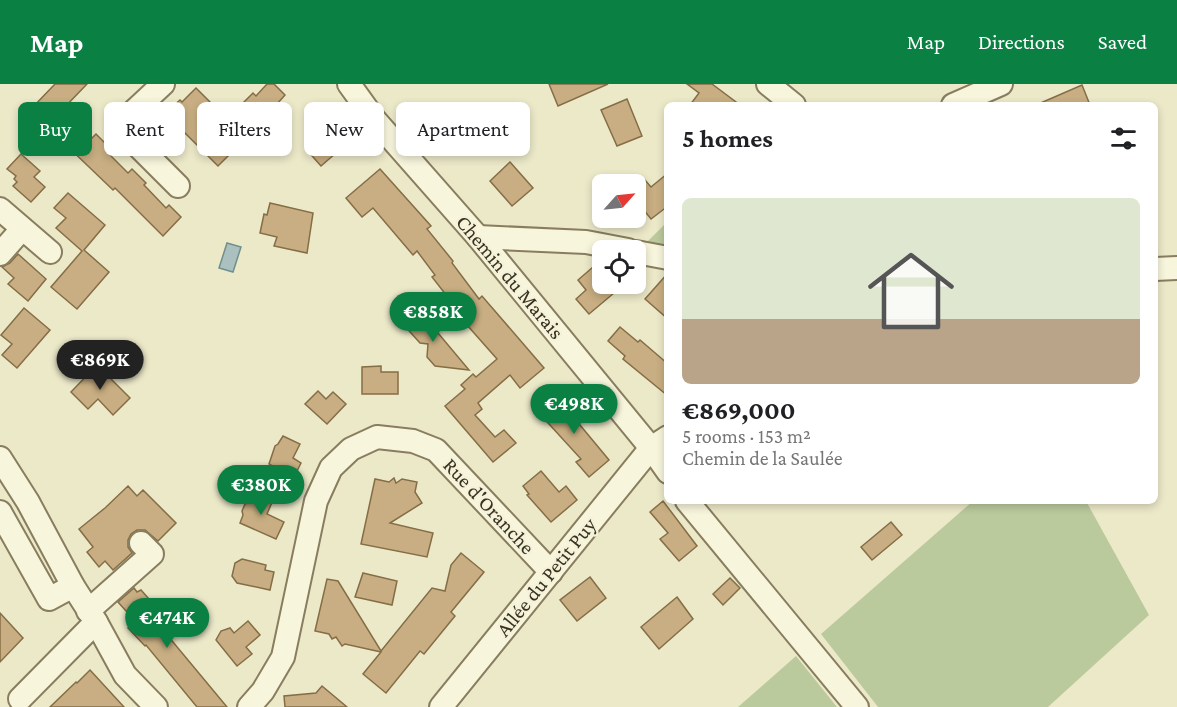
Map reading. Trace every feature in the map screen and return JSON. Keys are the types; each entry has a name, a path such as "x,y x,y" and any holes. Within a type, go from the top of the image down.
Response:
{"street":[{"path":"163,84 118,126 178,186"},
{"name":"Chemin du Marais","path":"349,84 375,120 659,442 664,459"},
{"path":"768,84 790,102"},
{"path":"961,102 1001,84"},
{"path":"0,209 50,252"},
{"path":"0,254 22,229"},
{"path":"478,237 592,243"},
{"path":"646,254 664,257"},
{"path":"1158,269 1177,268"},
{"name":"Rue d'Oranche","path":"249,707 263,691 283,657 316,501 327,476 331,468 351,449 377,437 413,441 436,450 551,572"},
{"name":"Allée du Petit Puy","path":"441,707 659,442"},
{"path":"0,458 28,502 124,675 156,707"},
{"path":"689,504 857,707"},
{"path":"0,512 49,599 73,586"},
{"path":"20,699 92,616 152,554 141,543"}],"green space":[{"path":"664,225 664,248 647,242"},
{"path":"970,504 1088,504 1149,615 1048,707 878,707 821,634"},
{"path":"796,656 837,707 738,707"}],"water":[{"path":"227,243 241,247 233,272 219,268"}],"building":[{"path":"55,84 87,84 70,102 38,102"},
{"path":"267,84 274,84 285,95 279,102 244,102 253,93 256,96"},
{"path":"549,84 608,84 558,106"},
{"path":"687,84 712,84 736,102 692,102 699,93"},
{"path":"1082,85 1089,102 1043,102"},
{"path":"196,88 210,102 197,102 197,145 185,133 185,102 182,102"},
{"path":"627,99 642,136 617,146 601,110"},
{"path":"96,134 104,142 104,156 111,156 128,173 132,169 166,208 169,205 181,217 163,236 115,188 113,190 78,156 92,156 92,138"},
{"path":"19,156 23,156 40,171 34,177 45,187 31,202 13,186 17,182 14,179 16,176 7,169"},
{"path":"208,156 228,156 218,166"},
{"path":"312,156 333,156 321,166"},
{"path":"510,162 533,188 512,206 490,181"},
{"path":"380,169 431,226 427,229 479,299 482,296 544,368 520,388 510,375 478,403 482,409 475,415 495,437 504,430 516,443 493,462 445,406 465,389 461,385 473,374 476,377 497,359 459,316 461,314 432,277 435,275 417,251 413,255 373,208 362,217 346,198"},
{"path":"664,176 664,209 651,219 646,213 646,181 651,187"},
{"path":"68,193 105,225 84,250 109,272 77,309 51,287 82,251 56,228 66,218 54,208"},
{"path":"270,203 313,213 307,253 274,246 277,237 260,233 264,214 267,215"},
{"path":"18,254 46,279 28,301 8,284 14,278 2,267 10,263"},
{"path":"592,268 592,294 613,294 589,314 576,299 586,290 578,280"},
{"path":"664,278 664,316 645,299"},
{"path":"24,308 50,330 17,368 2,355 12,344 1,335"},
{"path":"418,311 469,370 435,366 427,357 428,344 420,343 403,324"},
{"path":"620,327 664,361 664,393 623,359 625,356 608,341"},
{"path":"97,365 130,398 113,415 98,399 88,409 71,392"},
{"path":"381,366 381,372 398,372 398,394 362,394 362,367"},
{"path":"318,391 326,399 333,392 346,404 327,424 305,404"},
{"path":"561,394 579,415 575,419 609,460 589,477 576,462 581,459 539,413"},
{"path":"283,436 300,444 293,458 301,463 294,477 269,464 275,446"},
{"path":"541,471 559,492 566,486 577,500 551,522 527,495 529,494 523,486"},
{"path":"394,478 396,483 402,479 417,482 415,492 422,503 390,523 433,533 427,557 361,544 375,479 389,482"},
{"path":"128,486 137,496 143,490 176,523 158,541 145,530 137,530 128,540 128,547 132,553 113,570 105,561 99,567 87,552 93,547 79,529"},
{"path":"253,491 273,500 267,514 284,522 276,539 240,523 242,511"},
{"path":"663,501 697,546 679,561 660,539 668,533 650,512"},
{"path":"891,522 902,535 872,560 861,547"},
{"path":"461,553 484,572 451,612 455,616 424,654 420,651 386,693 363,674 381,652 345,644 342,646 336,637 332,639 329,634 315,631 327,579 338,581 381,651 432,588 445,591 451,565"},
{"path":"242,559 266,565 265,570 274,572 270,590 237,583 232,576 235,563"},
{"path":"363,573 397,581 392,605 355,597"},
{"path":"590,577 606,598 577,621 560,600"},
{"path":"730,578 740,588 723,605 713,594"},
{"path":"134,588 137,592 141,590 170,623 163,630 227,707 197,707 146,645 128,628 135,621 118,602"},
{"path":"677,597 693,619 659,649 641,627"},
{"path":"0,613 23,638 0,662"},
{"path":"248,621 260,635 246,647 252,654 237,666 216,640 221,631 230,628 234,633"},
{"path":"90,670 124,707 50,707 77,683"},
{"path":"322,686 347,707 285,707 284,696 316,693"}]}
